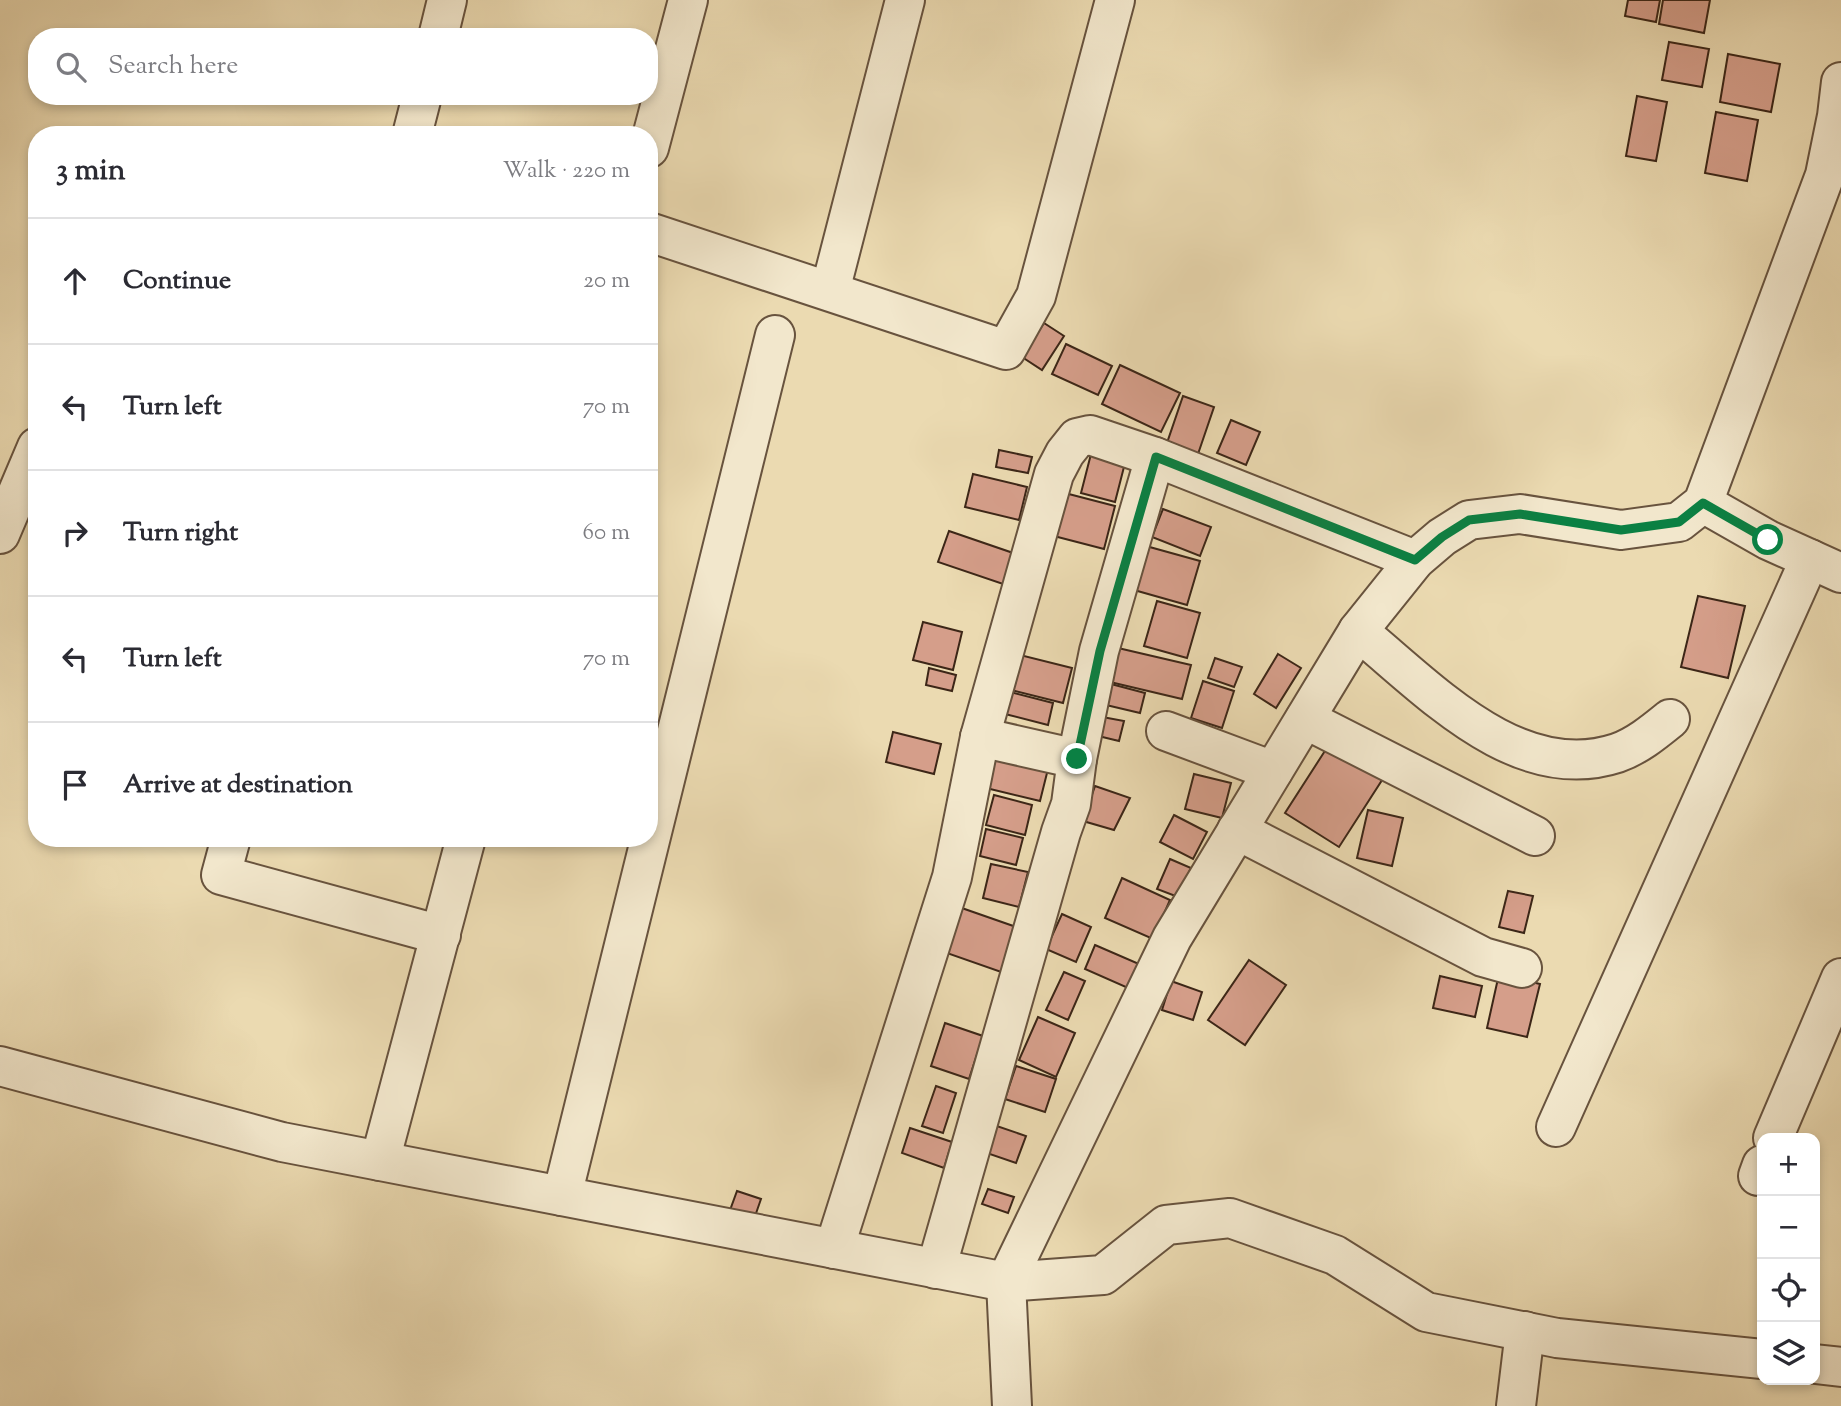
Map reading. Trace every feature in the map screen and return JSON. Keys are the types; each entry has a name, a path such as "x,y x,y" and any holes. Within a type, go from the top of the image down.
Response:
{"street":[{"path":"440,28 447,0"},
{"path":"655,126 688,0"},
{"path":"830,292 905,0"},
{"path":"658,235 1006,350 1036,296 1115,0"},
{"path":"1012,1406 1006,1282 1172,938 1358,631 1415,560 1442,537 1469,520 1520,514 1621,530 1679,522 1703,503 1825,175 1841,82"},
{"path":"414,126 420,105"},
{"path":"658,808 775,335"},
{"path":"834,1249 952,877 980,737 1054,474 1077,438 1090,435 1156,457 1415,560"},
{"path":"936,1269 1071,804 1077,759 1100,651 1156,457"},
{"path":"0,534 28,468"},
{"path":"1556,1127 1826,566 1768,540 1703,503"},
{"path":"1358,631 1470,723 1505,744 1550,758 1585,760 1617,753 1644,740 1670,719"},
{"path":"1305,719 1535,836"},
{"path":"1166,731 1273,771"},
{"path":"980,737 1077,759"},
{"path":"1237,830 1483,957 1522,968"},
{"path":"229,847 221,875 441,935"},
{"path":"380,1161 464,847"},
{"path":"562,1196 648,847"},
{"path":"1775,1133 1841,978"},
{"path":"0,1066 282,1142 1006,1282 1102,1275 1166,1225 1230,1218 1335,1255 1426,1312 1557,1338 1757,1358"},
{"path":"1517,1406 1525,1331"},
{"path":"1820,1365 1841,1367"}],"building":[{"path":"1628,0 1660,0 1656,22 1625,16"},
{"path":"1663,0 1710,0 1704,33 1659,24"},
{"path":"1669,42 1709,49 1702,87 1662,80"},
{"path":"1728,54 1780,64 1771,112 1720,102"},
{"path":"1637,96 1667,102 1656,161 1626,156"},
{"path":"1716,112 1758,120 1747,181 1705,173"},
{"path":"1044,323 1064,336 1042,370 1022,357"},
{"path":"1066,344 1112,366 1098,395 1052,374"},
{"path":"1120,365 1180,393 1161,432 1102,404"},
{"path":"1183,396 1214,407 1198,454 1167,443"},
{"path":"1231,420 1260,432 1246,465 1217,453"},
{"path":"999,450 1032,457 1028,473 996,467"},
{"path":"1091,454 1125,463 1115,502 1081,493"},
{"path":"973,474 1027,487 1019,520 965,507"},
{"path":"1061,492 1115,506 1104,549 1050,535"},
{"path":"1163,509 1211,527 1200,556 1152,537"},
{"path":"949,531 1016,554 1006,585 938,562"},
{"path":"1146,546 1200,561 1187,605 1134,590"},
{"path":"1698,596 1745,606 1728,678 1681,667"},
{"path":"1157,601 1200,613 1187,658 1144,646"},
{"path":"923,622 962,632 953,670 913,660"},
{"path":"1118,648 1191,665 1182,699 1110,682"},
{"path":"1008,652 1072,668 1063,703 999,687"},
{"path":"1278,654 1301,668 1276,708 1254,694"},
{"path":"1215,658 1242,667 1234,687 1208,678"},
{"path":"929,668 956,675 952,691 926,685"},
{"path":"1203,681 1234,691 1222,728 1191,718"},
{"path":"1111,684 1145,693 1140,713 1106,705"},
{"path":"1006,691 1053,703 1048,725 1001,713"},
{"path":"1097,716 1124,721 1119,741 1094,735"},
{"path":"893,732 941,744 934,774 886,762"},
{"path":"1330,743 1384,777 1339,847 1285,813"},
{"path":"995,751 1049,765 1040,801 986,788"},
{"path":"1194,774 1231,783 1222,818 1185,809"},
{"path":"1095,786 1130,798 1114,830 1083,821"},
{"path":"994,795 1032,805 1025,835 986,825"},
{"path":"1368,810 1403,818 1392,866 1357,858"},
{"path":"1174,815 1207,832 1193,859 1160,842"},
{"path":"986,829 1023,838 1016,865 980,856"},
{"path":"1170,859 1191,868 1178,897 1157,889"},
{"path":"991,864 1028,872 1019,907 983,898"},
{"path":"1122,878 1170,900 1153,939 1105,918"},
{"path":"1508,891 1533,896 1524,933 1499,927"},
{"path":"956,906 1019,928 1004,973 941,951"},
{"path":"1062,914 1091,927 1076,962 1046,949"},
{"path":"1095,945 1139,964 1128,988 1085,969"},
{"path":"1249,960 1286,985 1245,1045 1208,1020"},
{"path":"1064,972 1085,981 1068,1020 1046,1010"},
{"path":"1499,974 1540,984 1527,1037 1487,1028"},
{"path":"1440,976 1482,986 1475,1017 1433,1008"},
{"path":"1171,981 1202,992 1193,1020 1162,1010"},
{"path":"1038,1017 1075,1033 1056,1077 1019,1060"},
{"path":"945,1023 983,1036 969,1079 931,1066"},
{"path":"1016,1066 1056,1079 1045,1112 1005,1099"},
{"path":"936,1086 956,1093 943,1133 922,1126"},
{"path":"985,1122 1026,1136 1016,1163 975,1149"},
{"path":"910,1128 952,1142 944,1168 902,1153"},
{"path":"988,1189 1014,1197 1008,1213 982,1204"},
{"path":"737,1191 761,1199 753,1222 729,1213"}],"route":[{"path":"1077,759 1100,651 1156,457 1415,560 1442,537 1469,520 1520,514 1621,530 1679,522 1703,503 1768,540"}]}
